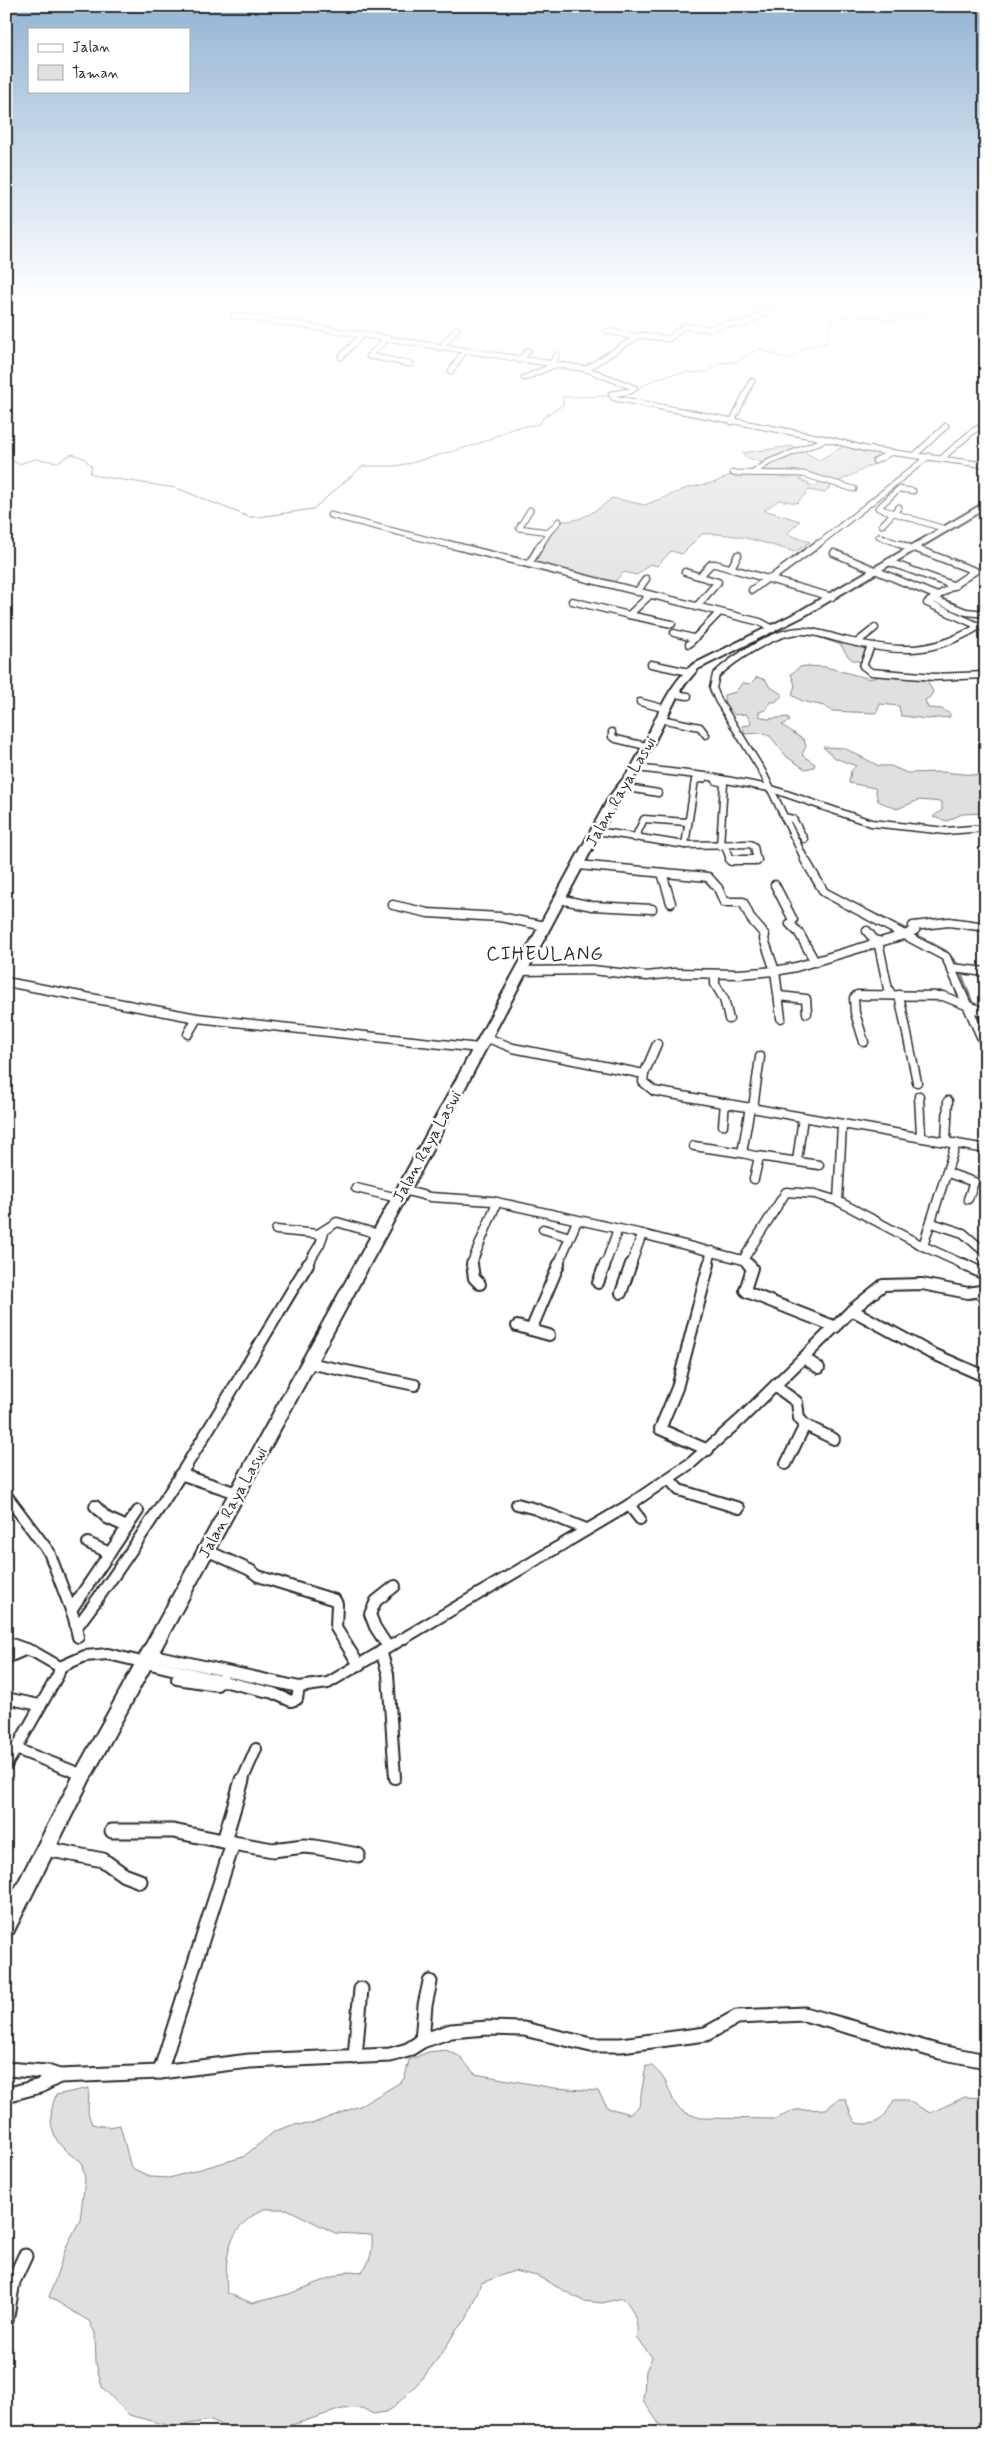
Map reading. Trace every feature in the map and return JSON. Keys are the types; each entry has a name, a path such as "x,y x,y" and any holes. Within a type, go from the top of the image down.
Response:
{"main road":[{"name":"Jalan Raya Laswi","path":"6,1926 83,1775 578,865 622,787 636,768 674,694 689,672 703,662 777,627 832,597 984,506"}],"street":[{"path":"686,412 827,439 856,447 986,465"},
{"path":"732,422 737,412"},
{"path":"942,458 986,424"},
{"path":"915,455 946,426"},
{"path":"979,428 986,430"},
{"path":"752,474 769,462 827,439"},
{"path":"883,451 886,445"},
{"path":"876,461 893,452"},
{"path":"752,590 797,560 930,456"},
{"path":"733,474 805,474 854,489"},
{"path":"913,491 899,488 878,506 880,509 945,529"},
{"path":"882,525 899,507"},
{"path":"519,528 530,510"},
{"path":"330,515 794,632 809,632 871,646 902,651 921,651 983,628 986,622"},
{"path":"529,564 549,532 560,521"},
{"path":"511,526 549,532"},
{"path":"879,536 978,572 935,597 927,604 983,628"},
{"path":"834,553 876,570 966,612 986,614"},
{"path":"731,568 738,555"},
{"path":"889,562 955,586"},
{"path":"700,576 712,564 832,597"},
{"path":"685,572 718,582 696,607"},
{"path":"637,592 646,579"},
{"path":"629,615 650,595"},
{"path":"572,601 672,624"},
{"path":"674,633 691,641 719,613"},
{"path":"856,643 875,628"},
{"path":"794,632 733,660 719,670 713,679 715,691 786,820 812,874 824,892 946,957 954,968 964,1004 986,1048"},
{"path":"871,646 863,666 871,672 935,677 986,674"},
{"path":"651,664 689,672"},
{"path":"674,694 688,696"},
{"path":"640,702 666,708"},
{"path":"661,719 700,727 706,735"},
{"path":"612,732 612,737 616,739 646,746"},
{"path":"705,776 706,765"},
{"path":"636,768 705,776 769,788 871,822 928,830 986,828"},
{"path":"597,831 684,845 722,846 753,845 757,862 731,862 722,846 724,782 695,780 684,845"},
{"path":"622,787 658,793"},
{"path":"636,838 644,819 687,822"},
{"path":"786,820 797,826 804,840"},
{"path":"578,865 708,877 718,888 724,902 743,902 751,919 765,935 764,939 775,971 782,1018"},
{"path":"662,873 671,903"},
{"path":"775,885 793,920 790,924 799,933 815,962"},
{"path":"560,899 592,906 652,909"},
{"path":"393,905 428,913 500,917 545,926"},
{"path":"521,972 592,970 647,976 674,973 715,974 775,971 815,962 906,934 915,930 913,926 938,922 986,927"},
{"path":"867,931 877,942 888,989 896,995 917,1082"},
{"path":"954,968 986,972"},
{"path":"715,974 715,984 724,1000 729,1019"},
{"path":"6,982 197,1018 482,1043 644,1074"},
{"path":"779,996 806,998 807,1013"},
{"path":"864,1042 855,1013 855,996 943,996 980,1010"},
{"path":"188,1034 197,1018"},
{"path":"657,1044 644,1074 643,1082 654,1091 842,1125 921,1136 956,1144 986,1148"},
{"path":"742,1153 752,1108 760,1057"},
{"path":"919,1096 921,1136"},
{"path":"946,1141 948,1101"},
{"path":"722,1125 725,1103"},
{"path":"797,1162 803,1117"},
{"path":"838,1201 842,1125"},
{"path":"923,1246 956,1144"},
{"path":"694,1146 819,1165"},
{"path":"754,1179 758,1156"},
{"path":"948,1173 974,1182 968,1199"},
{"path":"356,1188 430,1197 497,1202 712,1251 743,1260 752,1268 745,1290 747,1292 836,1326"},
{"path":"743,1260 786,1192 815,1194 838,1201 923,1246 986,1275"},
{"path":"480,1284 474,1278 471,1266 497,1202"},
{"path":"531,1330 577,1220"},
{"path":"276,1230 314,1235 337,1222 378,1234"},
{"path":"932,1223 962,1228 986,1253"},
{"path":"543,1229 570,1236"},
{"path":"598,1283 618,1229"},
{"path":"6,1495 49,1552 77,1632 180,1474 320,1244 325,1230"},
{"path":"621,1292 642,1234"},
{"path":"708,1450 665,1433 660,1429 677,1388 712,1251"},
{"path":"60,1667 85,1656 95,1654 147,1658 224,1676 291,1701 298,1692 328,1683 629,1504 671,1483 775,1386 810,1362 836,1326 857,1313 883,1285 891,1283 922,1284 983,1294"},
{"path":"857,1313 929,1352 986,1377"},
{"path":"517,1326 549,1335"},
{"path":"308,1363 415,1385"},
{"path":"775,1386 797,1402 799,1418 805,1425 834,1438"},
{"path":"786,1464 805,1425"},
{"path":"180,1474 237,1493"},
{"path":"671,1483 739,1508"},
{"path":"517,1504 536,1509 586,1530"},
{"path":"629,1504 640,1519"},
{"path":"95,1506 107,1518 127,1527"},
{"path":"70,1610 138,1511"},
{"path":"88,1543 110,1553"},
{"path":"206,1550 250,1570 258,1576 335,1600 337,1604 336,1628 359,1665"},
{"path":"395,1586 376,1600 370,1610 372,1624 384,1649 388,1674 395,1778"},
{"path":"6,1642 27,1649 60,1667"},
{"path":"6,1658 27,1649"},
{"path":"6,1764 58,1675 60,1667"},
{"path":"177,1679 217,1685 224,1676"},
{"path":"6,1698 40,1705"},
{"path":"16,1749 83,1775"},
{"path":"160,2072 229,1842 245,1771 256,1749"},
{"path":"112,1831 173,1831 273,1850 304,1846 358,1855"},
{"path":"46,1849 103,1860 124,1875 140,1881"},
{"path":"422,2041 425,2005 430,1982"},
{"path":"355,2058 361,1989"},
{"path":"6,2069 47,2072 59,2076 160,2072 249,2061 355,2058 390,2055 408,2050 422,2041 451,2031 486,2028 524,2029 590,2045 621,2045 706,2034 737,2017 804,2014 940,2052 986,2060"},
{"path":"6,2095 40,2086 59,2076"},
{"path":"6,2322 13,2282 25,2256"}],"green space":[{"path":"793,446 819,460 844,446 856,450 896,453 836,483 819,477 757,472 767,464 744,457 745,455 742,453"},
{"path":"732,474 804,475 800,480 809,483 808,485 816,486 822,479 833,484 824,493 809,490 797,503 779,500 764,510 800,521 787,534 810,542 795,552 737,536 702,534 682,554 671,551 657,566 650,564 637,575 624,572 614,582 531,562 549,533 563,521 583,517 612,498 645,505 687,488 716,482"},
{"path":"809,634 868,650 862,662 854,660 849,657 841,645"},
{"path":"800,667 826,667 870,679 894,670 917,673 927,680 933,692 925,700 928,708 942,709 950,714 950,717 927,719 901,716 899,706 880,704 875,713 832,711 824,706 802,701 792,695 795,685 791,674"},
{"path":"757,677 766,680 769,686 783,695 775,702 770,702 766,710 759,712 759,716 768,719 788,717 790,721 782,725 804,740 806,746 802,755 815,764 814,767 805,769 787,757 770,736 761,733 745,734 742,726 750,725 751,721 746,714 735,715 727,706 724,701 724,695 736,692 742,683 750,684"},
{"path":"823,747 844,748 879,766 891,766 907,773 942,772 986,776 986,813 962,814 947,821 933,817 942,810 942,802 919,800 897,809 878,801 875,788 849,783 851,771 856,766 835,758"},
{"path":"446,2050 459,2056 475,2074 554,2088 598,2091 608,2108 630,2114 639,2106 646,2066 652,2066 662,2077 679,2108 684,2112 701,2118 775,2119 795,2110 826,2109 839,2099 845,2099 856,2123 870,2124 884,2116 894,2100 907,2100 930,2113 965,2097 986,2098 986,2433 665,2433 643,2400 646,2371 652,2357 636,2338 636,2322 633,2311 627,2302 623,2298 602,2303 583,2301 537,2276 514,2271 481,2283 466,2320 456,2330 445,2349 423,2378 393,2408 386,2412 373,2414 362,2408 342,2409 295,2424 257,2433 240,2433 211,2420 173,2427 129,2415 102,2387 96,2363 95,2333 89,2321 49,2297 67,2245 80,2220 85,2179 81,2161 64,2149 54,2134 51,2116 56,2095 89,2088 88,2113 92,2124 108,2127 120,2125 130,2164 134,2169 151,2177 169,2178 243,2157 275,2131 292,2125 311,2124 362,2105 401,2082 405,2077 409,2060 428,2052","holes":["264,2209 287,2209 335,2233 372,2235 371,2255 367,2264 361,2272 348,2271 289,2294 252,2303 227,2293 226,2266 231,2244 236,2233 252,2216"]}],"waterway":[{"path":"6,458 19,464 35,459 58,462 72,454 84,458 92,467 90,473 97,476 176,488 249,517 258,517 313,509 363,466 395,466 411,463 478,444 514,428 539,424 545,416 552,412"},
{"path":"871,912 908,930"},
{"path":"913,933 946,951 958,965"},
{"path":"960,970 973,1005"},
{"path":"977,1012 986,1035"}],"district":[{"name":"CIHEULANG","path":"545,953"}]}
